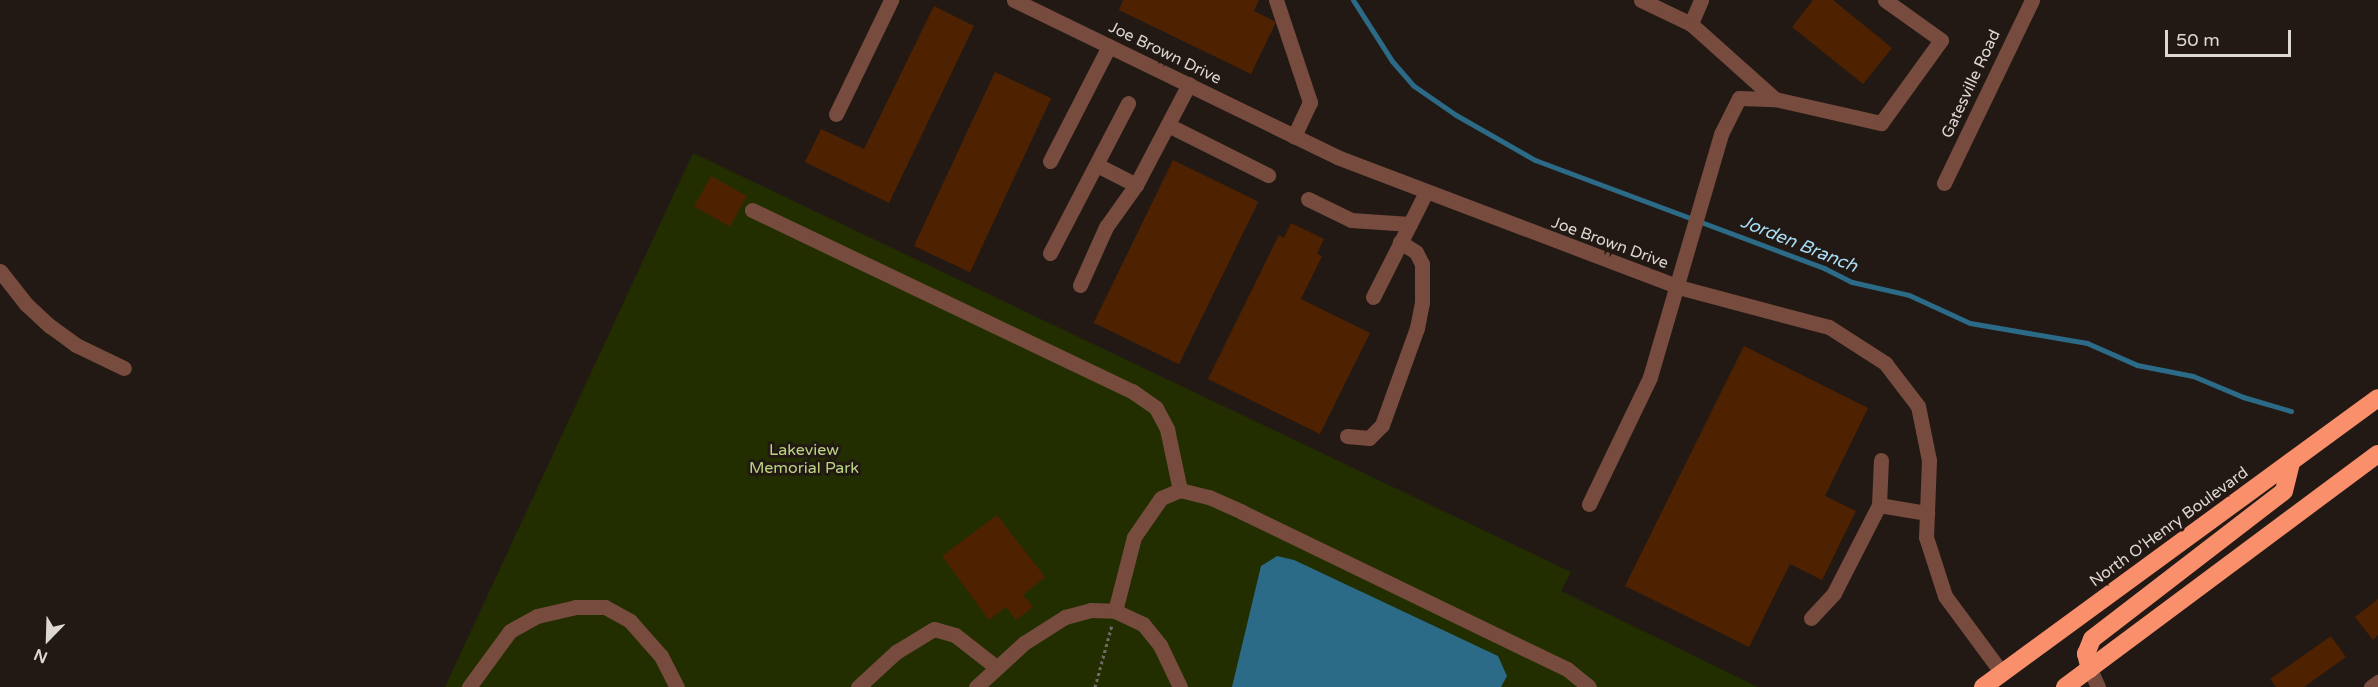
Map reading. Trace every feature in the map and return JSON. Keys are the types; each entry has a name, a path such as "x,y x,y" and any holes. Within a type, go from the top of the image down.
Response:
{"highway":[{"name":"North O'Henry Boulevard","path":"1983,687 2378,398"},
{"path":"2065,687 2378,454"},
{"path":"2090,669 2086,654 2092,639 2284,491 2292,462"}],"street":[{"path":"836,114 891,0"},
{"name":"Joe Brown Drive","path":"1014,0 1294,136 1426,192 1675,285 1829,327 1886,363 1918,406 1929,460 1926,537 1945,596 2002,673"},
{"path":"1276,0 1310,102 1294,136"},
{"path":"1641,0 1691,24 1775,99"},
{"path":"1691,24 1701,0"},
{"path":"1589,504 1650,377 1675,285 1721,134 1739,98 1775,99 1881,123 1941,40 1885,0"},
{"name":"Gatesville Road","path":"1944,183 2032,0"},
{"path":"1050,161 1109,46"},
{"path":"1080,285 1106,227 1136,185 1189,84"},
{"path":"1050,253 1128,103"},
{"path":"1168,125 1268,175"},
{"path":"1097,165 1136,185"},
{"path":"1373,297 1426,192"},
{"path":"1308,199 1352,220 1410,224"},
{"path":"752,210 1132,391 1156,408 1167,429 1180,490"},
{"path":"1347,436 1369,438 1382,425 1416,328 1422,302 1422,264 1416,252 1400,242"},
{"path":"0,271 26,304 50,326 76,345 124,368"},
{"path":"1810,618 1834,593 1879,505 1881,460"},
{"path":"1115,611 1134,537 1161,498 1180,490 1209,497 1242,512 1567,669 1589,687"},
{"path":"1879,505 1927,513"},
{"path":"469,687 510,631 537,616 575,607 605,608 630,621 661,656 677,687"},
{"path":"976,687 1024,643 1065,617 1091,610 1115,611 1143,624 1160,645 1180,687"},
{"path":"858,687 896,652 934,629 955,635 996,667"},
{"path":"2090,669 2098,687"},
{"path":"2371,687 2378,682"}],"path":[{"path":"1095,687 1115,611"}],"green space":[{"name":"Lakeview Memorial Park","path":"693,153 1571,572 1561,591 1758,687 445,687"}],"water":[{"path":"1277,556 1294,560 1498,656 1507,676 1501,687 1232,687 1261,566"}],"building":[{"path":"1123,0 1259,0 1254,11 1276,22 1251,74 1119,10"},
{"path":"1813,0 1833,0 1892,48 1863,84 1792,27"},
{"path":"934,6 974,26 889,203 805,162 821,129 864,149"},
{"path":"995,72 1051,98 970,272 914,246"},
{"path":"1173,160 1258,202 1179,364 1094,323"},
{"path":"711,176 747,196 730,226 694,207"},
{"path":"1291,223 1324,239 1317,254 1322,256 1301,299 1370,333 1320,434 1208,379 1279,235 1284,238"},
{"path":"1744,346 1868,408 1825,496 1856,511 1822,580 1790,564 1749,647 1625,586"},
{"path":"997,515 1045,577 1023,595 1033,607 1016,620 1006,607 989,620 942,556"},
{"path":"2378,599 2378,635 2373,640 2355,617"},
{"path":"2331,636 2346,657 2304,687 2276,687 2270,679"}],"waterway":[{"name":"Jorden Branch","path":"1353,0 1392,61 1414,86 1456,115 1535,160 1824,268 1852,282 1909,295 1970,323 2087,343 2137,365 2193,376 2243,397 2291,411"}]}
